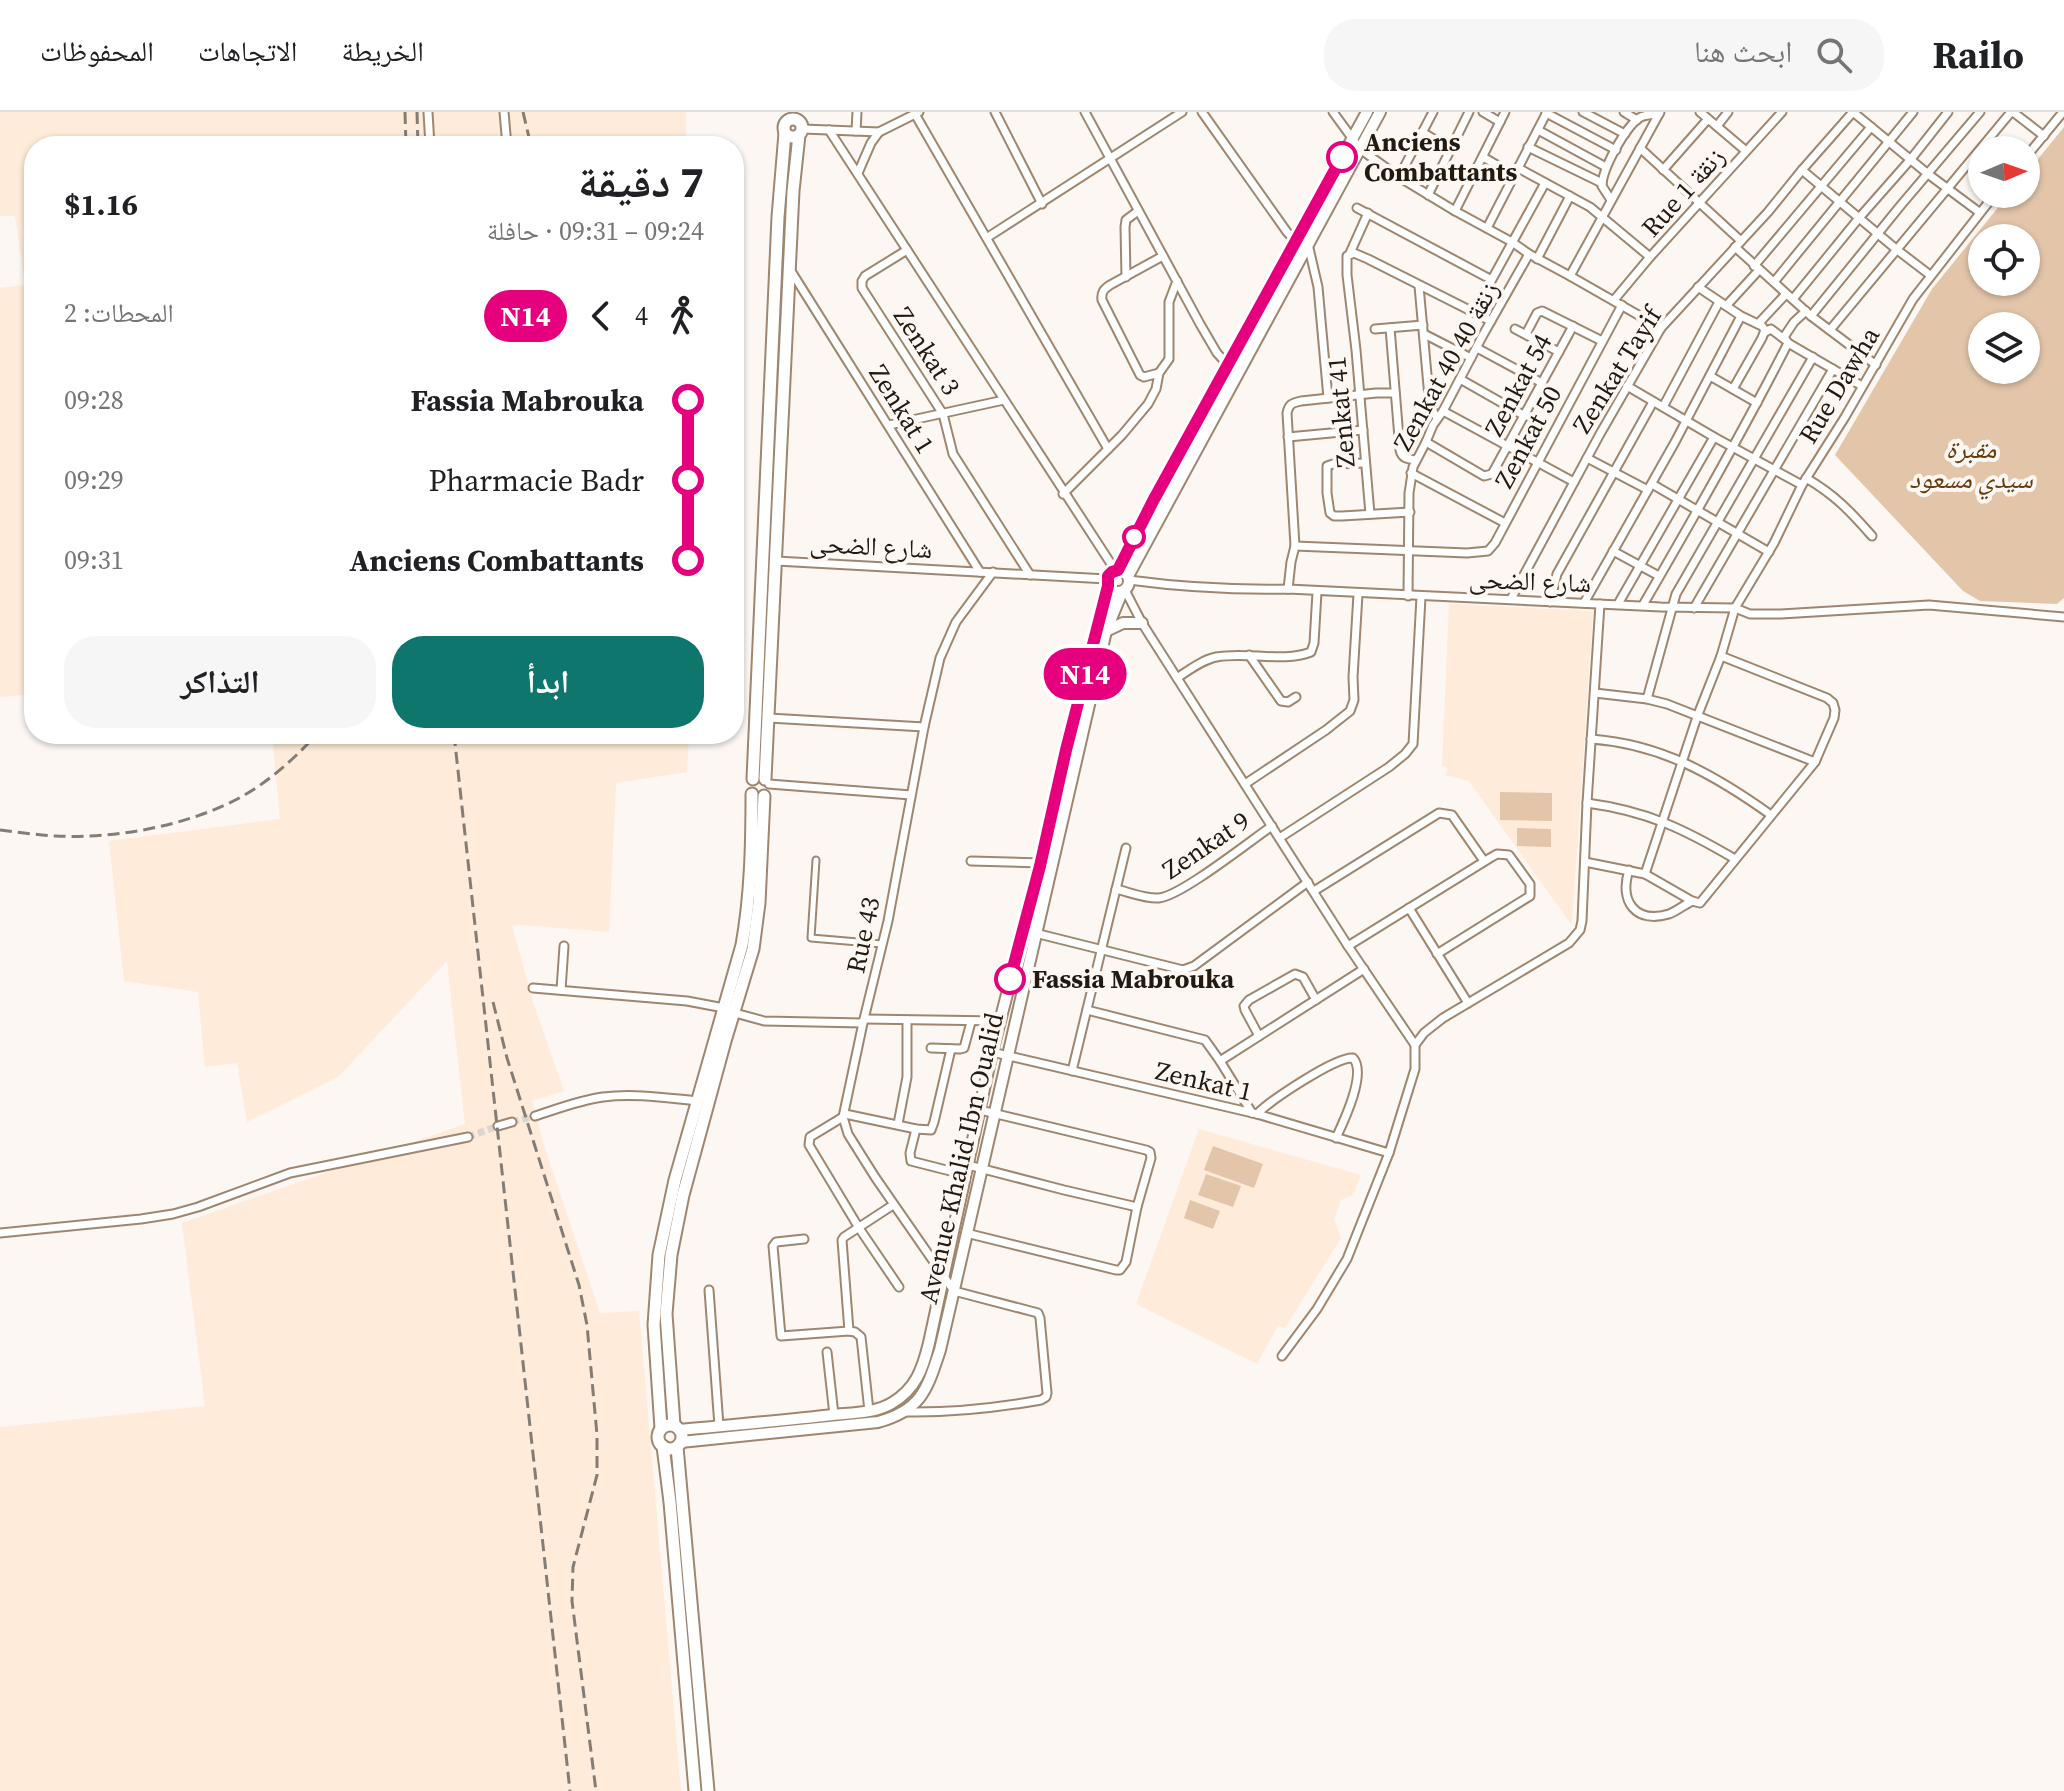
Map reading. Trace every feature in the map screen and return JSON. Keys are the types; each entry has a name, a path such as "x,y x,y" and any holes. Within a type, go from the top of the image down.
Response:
{"main road":[{"name":"Avenue Khalid Ibn Oualid","path":"904,1412 916,1403 929,1384 940,1350 1036,933 1042,871 1066,750 1112,576 1367,112"},
{"name":"Avenue Khalid Ibn Oualid","path":"675,1434 719,1426 869,1411 890,1405 914,1386 925,1361 999,1021 1106,631 1126,584 1380,112"},
{"path":"786,122 794,119 800,124"},
{"path":"786,122 792,138 800,124"},
{"path":"708,1791 666,1314 671,1255 683,1195 725,1041 756,869 777,222 786,122"},
{"path":"761,787 769,718 793,191 800,124"},
{"path":"1124,571 1126,584 1115,592 1112,576 1124,571"},
{"path":"1106,631 1123,623 1142,623"},
{"path":"663,1446 671,1449 675,1434 654,1325 661,1243 671,1195 698,1101 730,1010"},
{"path":"695,1791 670,1502 663,1446 658,1439 675,1434 866,1424 904,1412"}],"street":[{"path":"428,112 429,136"},
{"path":"504,112 506,136"},
{"path":"856,131 857,112"},
{"path":"995,112 1042,204"},
{"path":"1085,112 1212,345 1228,365"},
{"path":"988,237 1182,112"},
{"path":"1202,112 1287,232 1296,242 1307,247 1318,287 1328,398"},
{"path":"1333,112 1360,149 1399,177 1661,328"},
{"path":"1399,177 1433,112"},
{"path":"1428,195 1469,112"},
{"path":"1483,112 1500,122"},
{"path":"1455,211 1505,112"},
{"path":"1583,112 1625,134"},
{"path":"1624,112 1637,120"},
{"path":"1700,112 1746,151"},
{"path":"1717,126 1728,112"},
{"path":"1766,112 1775,120"},
{"name":"Rue 1 زنقة","path":"1618,302 1650,257 1782,112"},
{"path":"1853,112 1979,212"},
{"name":"Zenkat Tayif","path":"1511,599 1661,328 1768,212 1853,112"},
{"path":"1774,282 1913,112"},
{"path":"1758,324 1790,297 1948,112"},
{"path":"1643,605 1733,448 1794,322 1809,313 1980,112"},
{"path":"1830,330 2012,112 2044,136"},
{"path":"2040,141 2063,112"},
{"path":"858,173 879,132 917,113 1108,449"},
{"path":"1487,228 1546,113 1616,150"},
{"path":"1611,200 1602,183 1606,167 1637,120 1659,113"},
{"path":"1570,276 1659,113"},
{"path":"1663,170 1708,119"},
{"path":"800,124 829,130 879,132"},
{"path":"1663,407 1722,304 1756,268 1871,127"},
{"path":"829,130 1004,400 1112,576"},
{"path":"1538,130 1606,167"},
{"path":"1422,132 1450,149"},
{"path":"1528,147 1602,183"},
{"path":"1640,148 1700,204 1756,268 1876,365"},
{"path":"1483,157 1570,196 1603,216 1650,257"},
{"path":"1802,170 1930,275"},
{"path":"1474,312 1545,183"},
{"path":"1537,259 1570,196"},
{"path":"1357,208 1490,279"},
{"name":"Rue Dawha","path":"1645,874 1735,608 1769,552 1804,482 1913,299 1983,208"},
{"path":"1126,277 1126,220 1138,211"},
{"path":"1368,213 1350,253 1368,259 1491,321"},
{"name":"Zenkat 3","path":"907,250 865,276 862,288 943,414 953,454 1030,575"},
{"name":"Zenkat 41","path":"1350,253 1346,261 1347,275 1370,514"},
{"name":"Zenkat 40 زنقة 40","path":"1408,596 1411,473 1437,418 1529,254"},
{"path":"1159,373 1144,377 1140,375 1101,296 1104,290 1163,256"},
{"name":"Zenkat 1","path":"789,269 980,572"},
{"path":"1063,494 1148,404 1156,389 1159,373 1170,355 1169,302 1177,281"},
{"path":"1419,286 1429,397 1437,418"},
{"path":"1698,287 1764,328 1765,332"},
{"name":"Zenkat 50","path":"1409,551 1477,553 1488,551 1495,543 1602,341 1618,302"},
{"path":"1526,334 1539,311 1573,326"},
{"path":"1584,603 1741,316"},
{"name":"Zenkat 54","path":"1426,442 1487,477 1508,447 1573,326 1602,341"},
{"path":"1390,328 1401,454 1406,459 1416,460"},
{"path":"1375,329 1423,329 1471,358"},
{"path":"1515,329 1559,352"},
{"path":"1733,389 1765,332 1771,329 1862,386"},
{"path":"1477,348 1542,383"},
{"path":"1647,699 1676,594 1813,357"},
{"path":"1694,608 1833,369"},
{"path":"1710,376 1757,403"},
{"path":"1460,379 1525,416"},
{"path":"1627,386 1774,471 1828,490 1872,536"},
{"path":"1288,589 1295,546 1289,404 1395,393"},
{"path":"889,425 1004,400"},
{"path":"1550,602 1557,574 1653,402"},
{"path":"1443,411 1574,482"},
{"path":"1288,437 1363,430"},
{"path":"1618,604 1714,437"},
{"path":"1587,458 1678,498 1769,552"},
{"path":"1365,463 1327,466 1330,513 1334,516 1410,512"},
{"path":"1411,473 1505,523"},
{"path":"1295,546 1409,551"},
{"path":"1613,551 1659,576"},
{"name":"شارع الضحى","path":"776,561 1030,575 1112,576"},
{"name":"Rue 43","path":"844,1116 882,944 924,727 944,647 956,622 993,572"},
{"path":"1126,584 1142,623 1348,946 1415,1045 1415,1069 1389,1153 1347,1259 1317,1309 1282,1356"},
{"name":"شارع الضحى","path":"1126,584 1735,608 1750,614 1929,605 2064,617"},
{"path":"1177,678 1210,659 1236,655 1292,656 1311,652 1317,592"},
{"path":"1245,784 1350,711 1354,700 1358,594"},
{"path":"1281,837 1389,767 1413,744 1421,597"},
{"path":"1415,1045 1434,1025 1569,943 1580,930 1600,604"},
{"path":"1249,655 1279,699 1286,702 1296,697"},
{"path":"1585,862 1645,874 1692,901 1702,901 1815,762 1834,718 1833,703 1721,656"},
{"path":"1595,693 1647,699 1685,710 1815,762"},
{"path":"769,718 924,727"},
{"path":"1591,739 1622,742 1682,762 1723,782 1771,815"},
{"path":"761,787 911,795"},
{"path":"1587,803 1630,810 1664,822 1735,859"},
{"path":"1314,891 1439,813 1452,815 1484,861"},
{"name":"Zenkat 9","path":"1116,889 1152,897 1168,896 1272,826"},
{"path":"1072,1071 1126,848"},
{"path":"1348,946 1484,861 1497,854 1509,855 1530,884 1530,896 1437,954"},
{"path":"816,860 811,938 882,944"},
{"path":"971,861 1042,871"},
{"path":"1629,870 1625,894 1629,903 1641,913 1654,916 1672,913 1692,901"},
{"path":"1023,930 1175,968 1188,968 1308,882"},
{"path":"1409,908 1468,1003"},
{"path":"561,990 564,946"},
{"path":"1220,1061 1364,969"},
{"path":"1259,1036 1244,1006 1249,1000 1298,974 1303,977 1316,1000"},
{"path":"533,988 687,1001 764,1021 999,1021"},
{"path":"1087,1010 1205,1040 1255,1114 1330,1065 1344,1058 1353,1058 1358,1067 1356,1084 1336,1138"},
{"path":"898,1124 907,1077 907,1020"},
{"path":"931,1048 964,1048 971,1022"},
{"path":"899,1287 859,1228 808,1142 812,1135 844,1116 916,1129 932,1128 951,1049"},
{"name":"Zenkat 1","path":"992,1052 1255,1114 1389,1153"},
{"path":"535,1116 583,1101 613,1096 698,1101"},
{"path":"966,1233 1120,1270 1126,1262 1151,1158 1146,1150 980,1110"},
{"path":"844,1116 848,1134 893,1205 954,1291 1038,1313 1040,1318 1046,1397 1002,1407 904,1412"},
{"path":"498,1126 512,1122"},
{"path":"916,1129 911,1161 967,1170 981,1168 1137,1207"},
{"path":"0,1233 173,1214 290,1173 468,1137"},
{"path":"849,1331 841,1245 844,1237 893,1205"},
{"path":"804,1239 780,1240 773,1246 781,1336 849,1331 861,1337 869,1411"},
{"path":"709,1290 719,1426"},
{"path":"827,1352 834,1415"}],"shaded area":[{"path":"0,112 686,112 686,136 24,136 24,278 15,216 0,216"},
{"path":"24,285 24,695 0,697 0,288"},
{"path":"1449,604 1593,611 1571,924 1469,781 1445,775 1448,769 1442,766"},
{"path":"273,744 688,744 687,772 616,783 609,932 512,926 534,1005 564,1091 532,1101 544,1146 600,1313 639,1311 681,1791 0,1791 0,1427 205,1406 182,1223 465,1124 447,961 338,1077 247,1122 237,1063 205,1067 198,992 124,981 109,841 280,819"},
{"path":"1199,1129 1361,1175 1353,1195 1341,1200 1334,1219 1341,1238 1285,1328 1278,1326 1257,1364 1136,1304"}],"green space":[{"name":"مقبرة سيدي مسعود","path":"2064,127 2064,598 2057,604 1980,601 1963,591 1835,455 1932,289 1968,245 1968,296 2040,296 2040,224 1985,224 1998,208 2040,208 2040,157"},
{"path":"1500,792 1552,793 1552,821 1500,820"},
{"path":"1517,828 1551,829 1551,847 1517,846"},
{"path":"1213,1146 1263,1164 1254,1188 1204,1170"},
{"path":"1206,1174 1241,1186 1233,1207 1198,1195"},
{"path":"1190,1200 1220,1211 1213,1229 1184,1218"}],"tunnel":[{"path":"512,1122 535,1116"},
{"path":"468,1137 498,1126"}],"railway":[{"path":"405,112 406,136"},
{"path":"417,112 418,136"},
{"path":"523,112 529,136"},
{"path":"0,830 78,836 126,833 175,823 220,807 252,791 308,744"},
{"path":"455,744 570,1791"},
{"path":"493,1002 507,1058 579,1285 587,1325 597,1435 597,1475 573,1567 572,1601 596,1791"}],"bus line":[{"name":"N14","path":"1010,979 1040,866 1108,576 1118,570 1342,157"}],"place":[{"name":"Anciens Combattants","path":"1342,157"},
{"name":"Fassia Mabrouka","path":"1010,979"}]}
